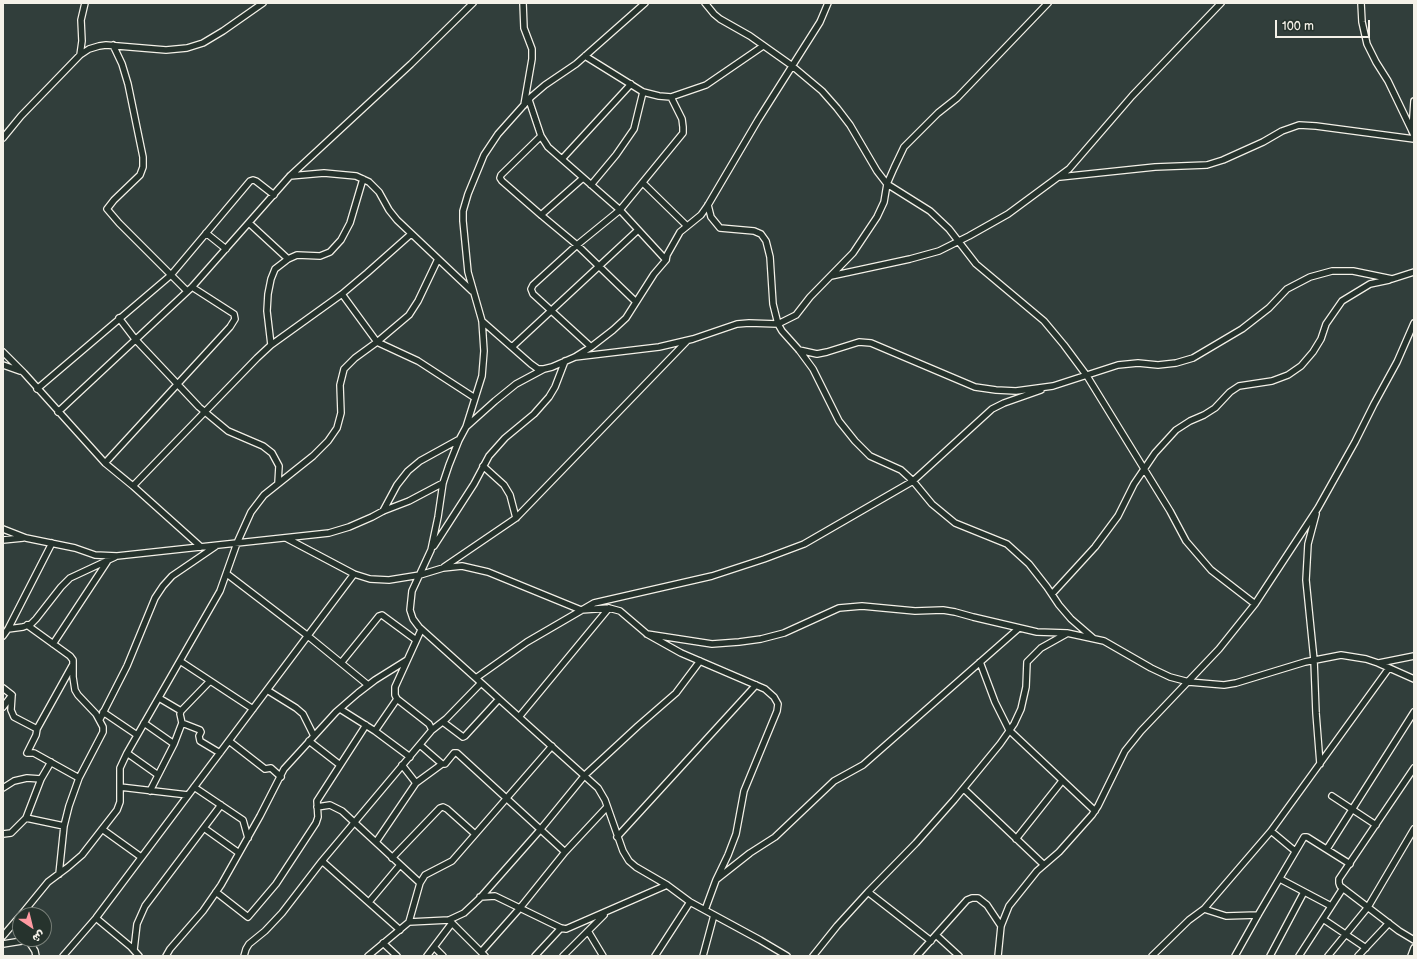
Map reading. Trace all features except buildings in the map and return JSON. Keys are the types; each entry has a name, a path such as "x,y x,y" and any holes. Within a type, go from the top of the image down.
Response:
{"street":[{"path":"80,55 82,41 81,20 85,3"},
{"path":"3,138 21,116 80,55 95,47 113,46 176,50 195,46 229,28 263,3"},
{"path":"58,412 192,286 226,250 290,176 412,64 473,3"},
{"path":"523,3 524,28 532,49 532,60 524,105"},
{"path":"431,550 443,483 448,465 466,427 482,369 484,351 482,321 468,272 463,221 468,194 484,155 498,134 524,105 545,85 576,64 645,3"},
{"path":"705,3 720,19 750,36 791,65 822,92 850,125 877,171 888,184 930,211 949,229 976,264 1044,320 1087,376 1170,511 1186,542 1211,570 1255,604"},
{"path":"466,427 516,384 544,369 575,357 591,347 626,318 654,274 666,260 667,255 680,232 701,215 708,205 791,65 820,22 828,3"},
{"path":"575,357 659,347 687,340 737,324 778,324 796,315 810,297 852,253 877,217 884,202 888,184 894,168 904,148 938,113 957,98 1048,3"},
{"path":"831,276 910,259 939,251 1008,214 1060,177 1081,156 1132,96 1221,3"},
{"path":"1361,3 1362,22 1367,44 1388,81 1413,133"},
{"path":"113,46 122,64 128,84 143,158 143,167 140,175 114,200 107,210 118,223 187,291"},
{"path":"585,56 643,92 658,96 671,97 706,85 763,46"},
{"path":"562,159 631,84"},
{"path":"591,185 616,155 634,129 643,92"},
{"path":"591,347 533,294 531,289 533,285 577,244 620,210 683,133 682,119 671,97"},
{"path":"529,100 541,136 548,147 620,210 666,260"},
{"path":"1413,133 1414,102"},
{"path":"1060,177 1155,167 1207,164 1223,160 1263,142 1282,131 1299,125 1414,139"},
{"path":"541,136 501,175 500,178 541,216 577,244 636,302"},
{"path":"290,176 324,173 356,176 368,182 379,192 389,210 411,234 473,292"},
{"path":"541,216 583,178"},
{"path":"271,345 267,311 268,294 275,269 288,259 297,255 320,256 330,252 341,240 350,223 363,179"},
{"path":"37,388 171,275 250,181 253,180 274,195"},
{"path":"643,183 687,226"},
{"path":"708,205 711,217 720,228 754,230 762,234 766,241 770,257 773,304 778,324 813,369 839,421 855,441 870,456 901,470 913,481 932,504 955,522 1007,544 1029,564 1071,619 1094,639"},
{"path":"250,223 288,259"},
{"path":"512,347 638,230"},
{"path":"206,233 226,250"},
{"path":"133,486 205,412 236,377 271,345 342,294 411,234"},
{"path":"27,907 48,882 82,855 117,810 120,802 120,768 137,735 220,591 237,543 251,512 264,494 313,456 328,441 337,428 341,412 340,385 344,369 355,358 377,342 409,314 418,300 438,260"},
{"path":"476,678 527,642 594,603 712,576 804,544 913,481 992,409 1004,403 1118,365 1138,363 1158,365 1176,363 1193,358 1242,329 1269,308 1287,289 1310,277 1332,271 1353,271 1392,279"},
{"path":"1052,594 1095,547 1118,516 1134,484 1155,453 1176,430 1215,408 1230,392 1239,386 1272,381 1288,376 1301,366 1313,352 1321,339 1326,324 1342,300 1370,284 1414,272"},
{"path":"106,462 176,384 230,327 235,319 234,314 192,286"},
{"path":"342,294 377,342 418,360 475,398"},
{"path":"119,318 135,339 199,407 228,431 263,446 272,453 279,466 278,483"},
{"path":"482,321 531,364 538,369 544,369"},
{"path":"998,956 1001,926 1009,906 1043,864 1053,859 1095,811 1125,751 1219,649 1255,604 1318,508 1355,442 1414,323"},
{"path":"443,568 516,518 687,340"},
{"path":"799,350 817,354 859,342 871,343 975,387 1016,392 1053,386"},
{"path":"3,352 106,462 201,547"},
{"path":"565,361 555,387 548,397 534,414 505,438 489,456 474,484 431,550 412,591 410,610 413,618 421,630 598,788 607,807 617,837 629,861 636,867 667,885 690,902 787,956"},
{"path":"3,365 24,373"},
{"path":"383,511 396,485 408,471 420,461 459,440"},
{"path":"483,466 504,485 510,495 516,518"},
{"path":"3,529 26,538 52,543 95,555 117,556 329,533 349,527 409,501 443,483"},
{"path":"1318,508 1308,544 1306,580 1314,660 1320,764"},
{"path":"3,540 26,538"},
{"path":"286,538 354,574 370,579 389,580 420,575 443,568 462,566 488,572 581,610 609,608 620,611 647,634 681,653 766,689 774,697 778,704 777,711 744,790 736,834 705,910"},
{"path":"3,636 8,630 52,543"},
{"path":"100,719 127,666 155,598 163,586 172,576 218,545"},
{"path":"8,630 27,625 36,619 70,578 117,556"},
{"path":"53,644 107,561"},
{"path":"227,574 308,636 368,685"},
{"path":"63,956 96,918 354,574"},
{"path":"647,634 712,644 761,639 784,633 839,608 862,606 915,611 943,610 1037,632 1067,633 1104,641 1151,668 1170,677 1189,682 1224,685 1236,684 1314,660 1341,655 1378,663 1414,679"},
{"path":"519,717 609,608"},
{"path":"340,663 379,616 382,615 416,640"},
{"path":"27,625 70,656 73,660 75,690 100,719 103,727 103,732 79,778 64,826 59,874"},
{"path":"716,880 750,853 775,837 834,781 863,765 1019,628"},
{"path":"421,630 395,686 395,695 397,699 429,724 432,730"},
{"path":"813,956 837,926 916,843 964,788 1009,730 1020,709 1026,687 1027,662 1041,648 1067,633"},
{"path":"1378,663 1414,656"},
{"path":"166,956 170,949 203,911 216,892 248,838 284,769 340,709 368,685 407,660"},
{"path":"180,661 253,709"},
{"path":"427,956 451,922 464,913 480,898 540,830 585,775 676,693 700,661"},
{"path":"980,662 995,702 1009,730 1095,811"},
{"path":"74,664 37,729 36,735 27,753 34,753 79,778"},
{"path":"1152,956 1189,920 1204,909 1271,830 1389,668"},
{"path":"150,791 174,744 182,723 180,714 181,711 210,681"},
{"path":"244,956 249,944 265,931 282,913 322,861 432,730 443,722 482,683"},
{"path":"617,837 756,685"},
{"path":"3,688 12,695"},
{"path":"267,690 296,708 302,714 314,736"},
{"path":"12,695 11,710 14,716 37,729"},
{"path":"3,707 12,695"},
{"path":"159,698 181,711"},
{"path":"375,731 397,699"},
{"path":"443,722 463,737 499,699"},
{"path":"340,709 375,731 410,757"},
{"path":"103,712 137,735"},
{"path":"1327,849 1414,712"},
{"path":"144,723 174,744"},
{"path":"182,723 200,730 200,741 220,753"},
{"path":"216,892 248,918 276,884 316,823 318,817 317,801 366,725"},
{"path":"229,741 263,768 271,768 281,777"},
{"path":"309,741 340,765"},
{"path":"420,745 442,764"},
{"path":"368,956 409,922 420,883 425,875 452,861 552,746"},
{"path":"127,753 158,775"},
{"path":"376,842 416,783 442,764 445,764 454,753 457,753 565,852"},
{"path":"3,834 11,833 26,818 41,779 51,762"},
{"path":"402,766 416,783"},
{"path":"1414,768 1339,879 1340,886 1388,923 1414,940"},
{"path":"3,788 14,781 27,778 41,779"},
{"path":"1016,839 1062,781"},
{"path":"120,787 188,796"},
{"path":"194,787 243,820 248,838"},
{"path":"964,788 1043,864"},
{"path":"1332,796 1376,825"},
{"path":"134,950 137,924 145,906 222,805"},
{"path":"317,807 330,805 342,811 420,883"},
{"path":"409,922 451,922 483,954 565,852 607,807"},
{"path":"392,858 440,808 446,809 475,834"},
{"path":"26,818 64,826"},
{"path":"204,828 239,853"},
{"path":"102,829 141,857"},
{"path":"1328,956 1368,907 1414,829"},
{"path":"1271,830 1295,851"},
{"path":"1235,956 1305,836 1350,864"},
{"path":"322,861 400,930"},
{"path":"369,902 400,865"},
{"path":"1280,879 1331,906"},
{"path":"480,898 495,896 561,928 566,929 667,885"},
{"path":"1299,956 1343,888"},
{"path":"868,892 931,941"},
{"path":"1270,956 1304,892"},
{"path":"917,956 966,900 978,898 987,905 1001,926"},
{"path":"655,956 690,902"},
{"path":"1204,909 1226,916 1258,915"},
{"path":"563,956 607,912"},
{"path":"703,956 714,915"},
{"path":"96,918 139,956"},
{"path":"1323,919 1366,948"},
{"path":"1358,956 1388,923"},
{"path":"3,936 12,925"},
{"path":"535,956 561,928"},
{"path":"588,931 603,956"},
{"path":"936,935 959,956"},
{"path":"3,944 28,940 35,951 36,956"},
{"path":"383,944 397,956"},
{"path":"434,947 443,956"},
{"path":"1411,956 1414,948"}]}
